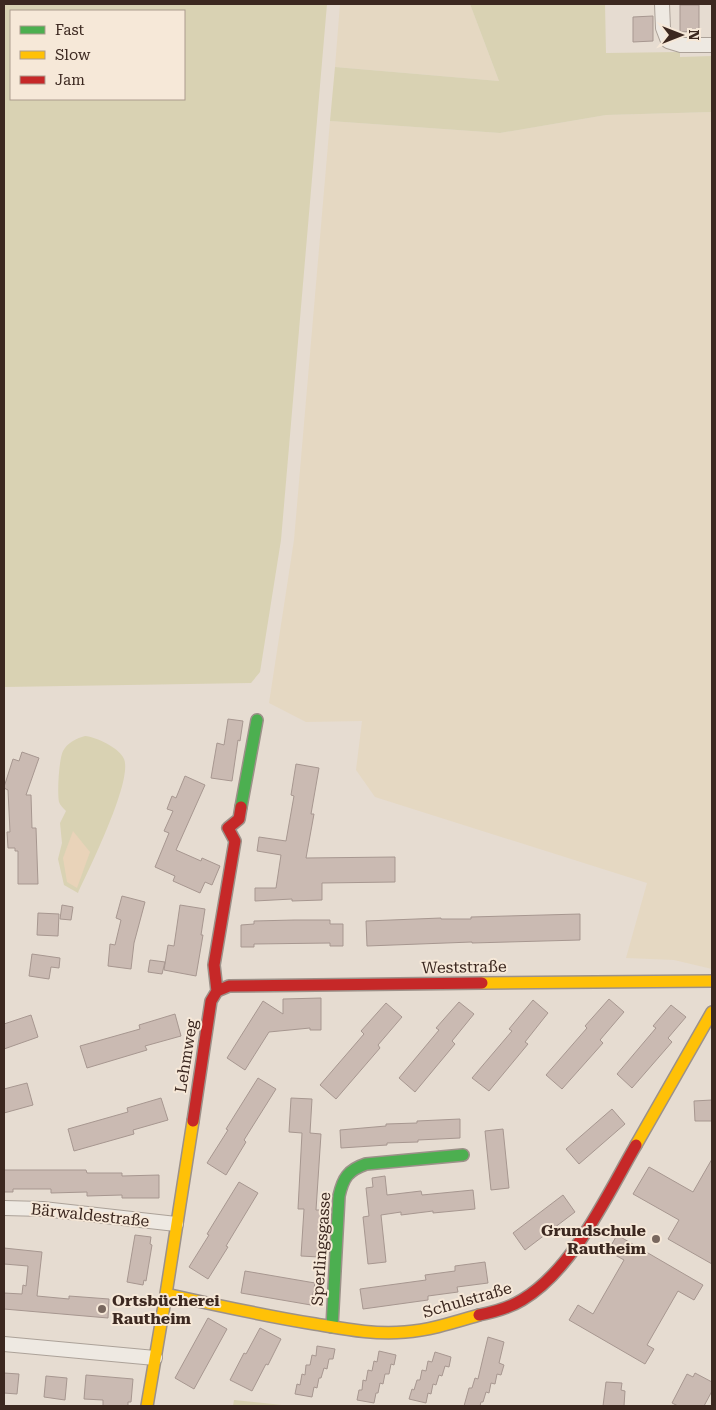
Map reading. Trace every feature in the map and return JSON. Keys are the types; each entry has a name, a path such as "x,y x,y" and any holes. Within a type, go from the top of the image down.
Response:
{"street":[{"path":"662,4 663,28 668,41 681,45 712,45"},
{"name":"Lehmweg","path":"147,1406 211,1001 217,991 214,966 235,841 228,828 239,819 257,720"},
{"name":"Weststraße","path":"217,991 229,986 712,981"},
{"name":"Schulstraße","path":"166,1294 282,1319 371,1332 394,1333 426,1330 513,1305 533,1293 553,1274 581,1240 712,1012"},
{"name":"Sperlingsgasse","path":"332,1327 339,1196 341,1186 350,1171 356,1166 366,1164 463,1155"},
{"name":"Bärwaldestraße","path":"4,1208 43,1209 176,1224"},
{"path":"4,1344 155,1358"}],"shaded area":[{"path":"4,4 327,4 281,540 260,672 251,683 4,687"},
{"path":"340,4 470,4 499,81 335,67"},
{"path":"470,4 605,4 606,53 680,52 680,57 712,56 712,112 606,115 500,133 330,121 335,67 499,81"},
{"path":"712,112 712,969 674,960 626,958 647,883 375,797 356,770 362,721 306,722 269,703 294,540 330,121 500,133 606,115"},
{"path":"85,736 101,741 118,751 124,759 125,770 116,805 100,846 78,893 64,885 58,859 62,843 60,823 66,811 59,802 58,784 63,751 72,741"},
{"path":"234,1400 282,1405 282,1406 233,1406"}],"sand":[{"path":"73,831 90,852 77,888 67,882 63,858"}],"building":[{"path":"680,5 699,5 699,31 680,32"},
{"path":"653,16 653,41 633,42 633,17"},
{"path":"228,719 243,721 232,781 211,778 217,743 224,745"},
{"path":"22,752 39,758 26,795 31,795 32,828 36,828 38,884 18,884 18,851 15,851 15,848 8,848 7,832 10,832 8,790 4,787 13,759 19,761"},
{"path":"296,764 319,768 311,814 314,814 306,858 395,857 395,882 322,883 322,900 255,901 255,888 276,888 281,855 257,851 259,837 286,841 294,796 291,795"},
{"path":"185,776 205,785 176,850 201,861 202,858 220,866 212,885 205,882 200,893 173,881 175,876 155,867 169,833 164,831 173,811 167,809 172,796 176,798"},
{"path":"122,896 145,902 134,943 131,969 108,966 110,944 115,945 121,920 116,918"},
{"path":"62,905 73,907 71,920 60,919"},
{"path":"180,905 205,909 196,976 164,970 168,945 174,946"},
{"path":"38,913 59,914 58,936 37,935"},
{"path":"580,914 580,940 367,946 366,921"},
{"path":"330,920 330,924 343,924 343,946 330,946 330,943 254,944 254,947 241,947 241,925 254,924 254,921"},
{"path":"32,954 60,958 59,968 51,967 49,979 29,976"},
{"path":"150,960 165,962 162,974 148,972"},
{"path":"321,998 321,1030 310,1030 310,1028 269,1032 245,1070 227,1058 263,1001 283,1014 283,999"},
{"path":"609,999 624,1012 600,1040 603,1043 562,1089 546,1075 587,1028 585,1026"},
{"path":"533,1000 548,1013 525,1042 528,1044 489,1091 472,1078 512,1031 509,1029"},
{"path":"459,1002 474,1014 452,1041 455,1044 415,1092 399,1078 439,1030 436,1028"},
{"path":"386,1003 402,1017 378,1045 380,1048 336,1099 320,1085 364,1034 361,1031"},
{"path":"671,1005 686,1017 668,1038 672,1042 632,1088 617,1074 656,1028 653,1026"},
{"path":"175,1014 181,1036 145,1046 147,1050 87,1068 80,1046 140,1029 139,1025"},
{"path":"31,1015 38,1037 4,1049 4,1024"},
{"path":"258,1078 276,1089 244,1140 246,1142 226,1175 207,1163"},
{"path":"27,1083 33,1105 4,1113 4,1089"},
{"path":"161,1098 168,1120 133,1130 134,1134 74,1151 68,1129 128,1112 127,1108"},
{"path":"291,1098 312,1099 310,1133 321,1134 316,1210 321,1210 319,1257 301,1256 304,1209 298,1209 302,1133 289,1132"},
{"path":"712,1100 712,1121 695,1121 694,1101"},
{"path":"612,1109 625,1124 579,1164 566,1149"},
{"path":"460,1119 460,1138 418,1140 418,1142 341,1148 340,1130 386,1126 386,1124 417,1123 417,1121"},
{"path":"503,1129 509,1188 491,1190 485,1131"},
{"path":"712,1159 712,1264 668,1239 679,1220 633,1194 649,1167 693,1192"},
{"path":"4,1170 86,1170 87,1173 122,1173 122,1176 159,1175 159,1198 122,1198 122,1195 87,1196 87,1192 51,1193 51,1189 13,1189 13,1192 4,1192"},
{"path":"385,1176 387,1195 421,1191 422,1195 473,1190 475,1209 401,1215 401,1212 381,1215 386,1262 368,1264 363,1217 369,1216 366,1188 373,1187 372,1178"},
{"path":"239,1182 258,1193 208,1279 189,1267"},
{"path":"563,1195 575,1212 525,1250 513,1233"},
{"path":"135,1235 151,1237 150,1244 152,1245 146,1281 144,1280 143,1285 127,1282"},
{"path":"617,1235 703,1285 694,1300 678,1291 647,1345 654,1349 645,1364 569,1320 578,1305 593,1314 624,1260 608,1251"},
{"path":"4,1248 42,1252 37,1296 69,1299 69,1296 109,1299 108,1318 4,1309 4,1293 22,1294 23,1285 26,1286 28,1266 4,1264"},
{"path":"485,1262 488,1283 457,1287 458,1292 428,1296 428,1300 363,1309 360,1289 426,1280 425,1275 455,1271 455,1266"},
{"path":"245,1271 315,1283 311,1305 241,1293"},
{"path":"208,1318 227,1329 194,1389 175,1378"},
{"path":"260,1328 281,1339 252,1391 230,1380"},
{"path":"488,1337 504,1342 499,1363 504,1365 501,1375 497,1374 495,1384 491,1383 489,1393 486,1392 480,1406 464,1406 469,1388 472,1388 475,1378 478,1379"},
{"path":"317,1346 335,1349 333,1359 329,1359 327,1369 324,1368 317,1388 314,1387 312,1397 295,1394 297,1384 300,1385 302,1374 305,1375 306,1365 310,1365 312,1355 316,1356"},
{"path":"379,1351 396,1355 394,1365 391,1364 389,1374 385,1374 383,1384 380,1383 374,1403 357,1400 359,1390 362,1390 363,1380 366,1381 368,1370 372,1371 374,1361 377,1362"},
{"path":"435,1352 451,1357 449,1367 445,1366 442,1376 439,1375 436,1385 433,1384 431,1394 428,1393 426,1403 409,1399 417,1380 420,1380 422,1370 426,1371 428,1361 432,1362"},
{"path":"4,1373 19,1374 17,1394 4,1393"},
{"path":"695,1373 712,1382 712,1391 704,1406 678,1406 672,1403 687,1374 693,1377"},
{"path":"86,1375 133,1379 131,1402 128,1402 128,1406 103,1406 103,1400 84,1399"},
{"path":"46,1376 67,1378 65,1400 44,1397"},
{"path":"606,1382 622,1383 621,1390 625,1391 624,1406 603,1406"}],"traffic: fast":[{"path":"241,807 257,720"},
{"path":"332,1327 339,1196 342,1184 347,1176 355,1169 366,1164 463,1155"}],"traffic: slow":[{"path":"482,983 712,981"},
{"path":"636,1145 712,1012"},
{"path":"147,1406 193,1121"},
{"path":"166,1294 278,1317 371,1332 394,1333 415,1331 479,1315"}],"traffic: jam":[{"path":"193,1121 211,1001 217,991 214,965 235,841 228,828 239,819 241,807"},
{"path":"217,991 229,986 482,983"},
{"path":"479,1315 501,1309 522,1300 540,1287 557,1270 573,1251 601,1208 636,1145"}],"place":[{"name":"Grundschule Rautheim","path":"656,1239"},
{"name":"Ortsbücherei Rautheim","path":"102,1309"}]}
